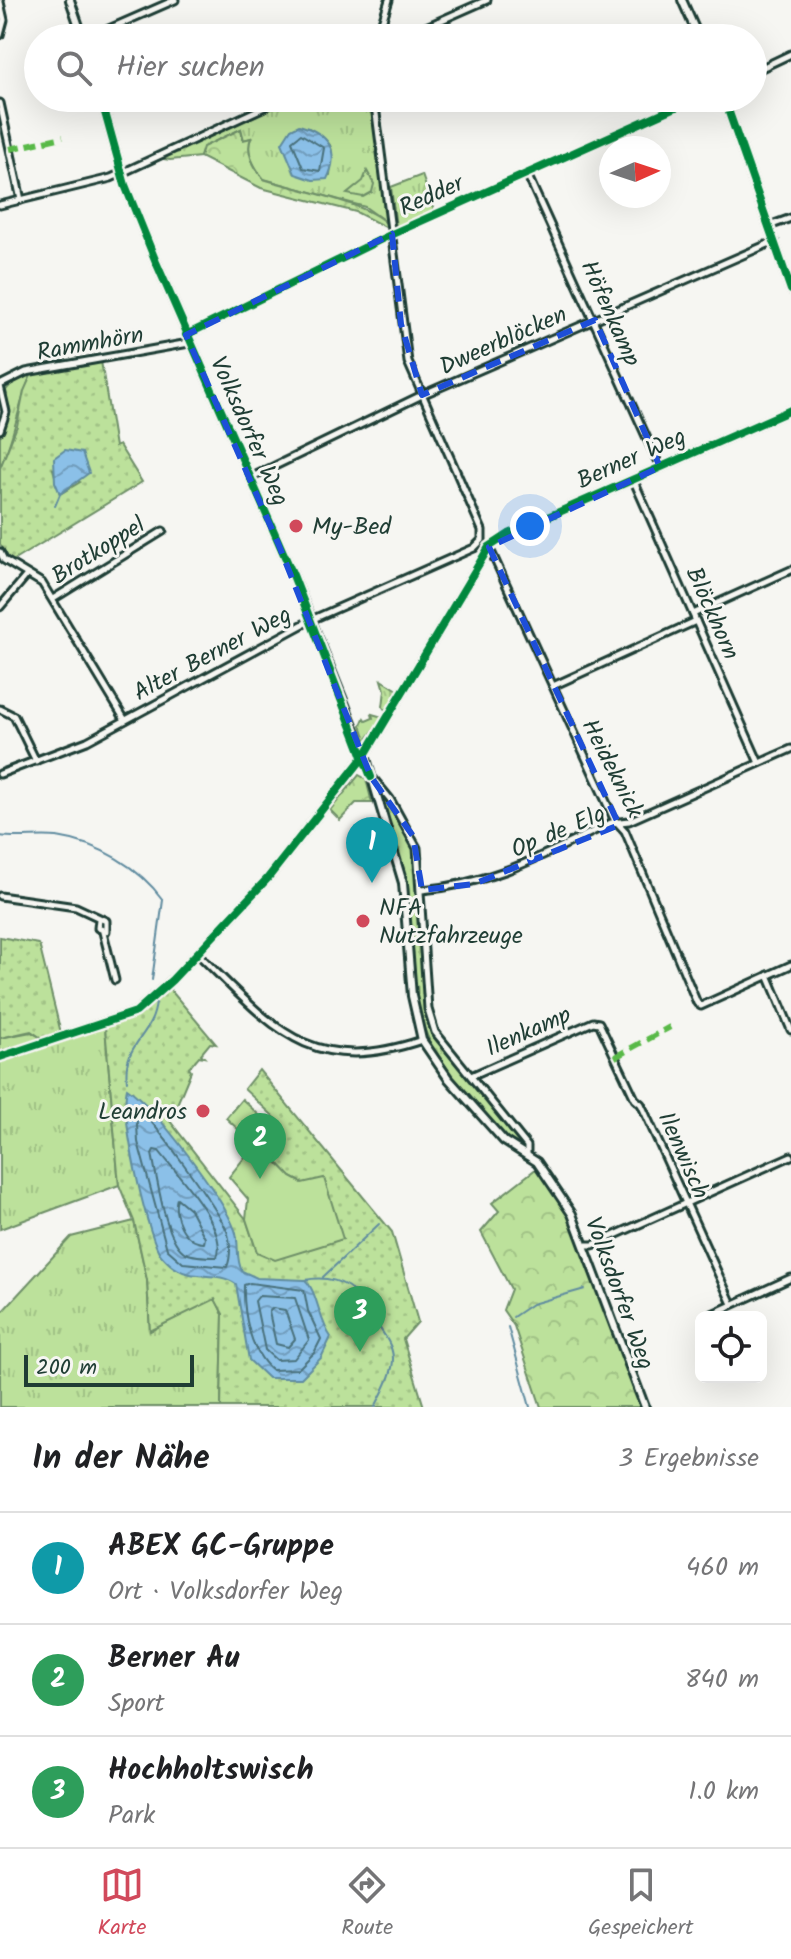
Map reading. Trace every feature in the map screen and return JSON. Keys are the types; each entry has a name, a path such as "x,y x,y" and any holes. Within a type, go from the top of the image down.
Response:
{"street":[{"path":"70,0 80,24"},
{"path":"119,24 175,0"},
{"path":"381,24 389,0"},
{"path":"433,24 487,0"},
{"path":"682,0 693,24"},
{"path":"0,2 4,20 0,35"},
{"path":"767,65 791,54"},
{"path":"0,103 21,200"},
{"name":"Volksdorfer Weg","path":"105,112 121,173 187,339 311,620 365,755 403,883 412,996 422,1040 448,1078 504,1141 537,1162 572,1214 645,1407"},
{"path":"0,205 121,173 254,112"},
{"path":"376,112 401,324 408,362 422,395"},
{"name":"Redder","path":"187,339 392,234 665,112"},
{"path":"729,112 791,290"},
{"name":"Höfenkamp","path":"527,174 660,467"},
{"path":"769,226 791,218"},
{"name":"Dweerblöcken","path":"249,479 422,395 775,241"},
{"name":"Rammhörn","path":"0,430 6,412 0,385 26,372 187,339"},
{"name":"Alter Berner Weg","path":"0,774 87,741 311,620 474,548 482,540 482,530 422,395"},
{"name":"Berner Weg","path":"489,547 509,534 791,410"},
{"name":"Blöckhorn","path":"633,479 759,763"},
{"name":"Brotkoppel","path":"53,599 163,531"},
{"path":"0,1057 136,1012 197,953 278,867 365,755 489,547"},
{"name":"Heideknick","path":"489,547 619,825 625,831 675,944 697,1003 701,1006 768,975"},
{"path":"0,552 4,560 42,583 125,720"},
{"path":"693,614 791,570"},
{"path":"0,607 27,575"},
{"path":"553,686 696,621"},
{"path":"0,709 14,716 36,761"},
{"name":"Op de Elg","path":"422,890 485,880 611,823 619,825 790,751"},
{"name":"Volksdorfer Weg","path":"371,777 379,782 413,836 422,890 428,1009 435,1032 527,1146 527,1156"},
{"path":"0,896 76,907 108,925 103,932 115,980"},
{"path":"197,953 274,1025 306,1045 355,1055 393,1050 422,1040"},
{"path":"791,965 768,975 791,1030"},
{"name":"Ilenkamp","path":"471,1076 593,1022 599,1023"},
{"name":"Ilenwisch","path":"599,1023 635,1099 641,1104 732,1304"},
{"path":"584,1245 686,1204 791,1156"},
{"path":"718,1311 791,1278"}],"highlighted area":[{"path":"392,234 401,324 422,395 595,320 660,467 489,547 619,825 474,884 422,890 413,836 371,777 278,543 186,335"}],"green space":[{"path":"258,112 372,112 389,224 365,207 264,179 252,159 249,149 251,138 244,140 241,129 204,147 200,157 157,158","holes":["309,128 328,143 332,151 330,175 313,180 294,167 285,145"]},
{"path":"241,129 243,140 251,138 250,154 263,179 354,205 383,221 389,229 356,212 261,188 200,157 203,147"},
{"path":"367,171 374,184 372,192 363,197 347,194 363,181"},
{"path":"422,175 434,210 396,227 391,187"},
{"path":"101,361 115,447 119,445 142,482 11,562 0,544 0,468 17,426 24,391 32,373","holes":["53,469 80,482 60,494"]},
{"path":"32,373 0,468 0,434 9,415 6,390 15,380"},
{"path":"382,680 398,690 386,711 383,707 385,690"},
{"path":"372,714 383,717 366,740 361,725 364,718 366,721 373,718"},
{"path":"359,775 366,779 372,803 356,803 340,820 330,810"},
{"path":"379,785 412,840 417,856 427,1018 433,1033 524,1146 524,1152 488,1121 454,1082 420,1017 415,994 405,879 376,786"},
{"path":"0,937 39,944 61,1033 43,1039 31,1031 0,1038"},
{"path":"168,987 216,1044 210,1043 201,1054 204,1057 199,1056 189,1068 191,1071 170,1121 246,1219 257,1252 303,1183 291,1177 270,1155 258,1154 283,1125 244,1089 259,1070 392,1232 418,1322 403,1339 424,1407 221,1407 223,1314 215,1299 150,1331 147,1280 134,1221 119,1185 105,1027 135,1016"},
{"path":"105,1027 119,1185 0,1229 0,1060"},
{"path":"31,1032 43,1039 0,1054 0,1038"},
{"path":"242,1099 274,1129 257,1147 226,1118"},
{"path":"270,1155 291,1177 302,1183 324,1178 343,1239 275,1260 257,1252 246,1219 248,1199 229,1177 245,1157"},
{"path":"537,1168 570,1218 640,1407 541,1407 514,1326 503,1310 511,1289 481,1232 499,1211 492,1203"},
{"path":"134,1221 147,1280 150,1331 215,1298 223,1314 221,1407 0,1407 0,1314 71,1237"}],"water":[{"path":"299,125 318,133 329,144 333,160 327,179 313,180 295,174 282,143 291,129"},
{"path":"65,450 82,453 89,473 60,494 55,482 54,458"},
{"path":"127,1088 170,1133 217,1196 235,1230 242,1271 257,1278 305,1280 309,1285 331,1337 321,1358 301,1378 268,1378 249,1360 236,1284 222,1278 184,1272 172,1266 159,1252 135,1170 127,1121"}],"waterway":[{"path":"55,506 60,494"},
{"path":"0,836 72,840 116,858 142,877 163,900 152,980"},
{"path":"127,1081 129,1058 150,1024 156,1002"},
{"path":"323,1277 379,1224"},
{"path":"305,1280 334,1281 348,1287 358,1297"},
{"path":"513,1317 532,1304 585,1289"},
{"path":"362,1302 392,1352 391,1373 375,1407"},
{"path":"508,1327 530,1407"}],"marked path":[{"path":"10,149 63,137"},
{"path":"615,1057 670,1027"}],"cycle path":[{"path":"105,112 125,185 293,575 371,777"},
{"path":"186,335 392,234 665,112"},
{"path":"729,112 791,290"},
{"path":"0,1057 136,1012 172,980 267,879 365,755 489,547 509,534 791,410"}],"place":[{"name":"My-Bed","path":"296,526"},
{"name":"ABEX GC-Gruppe","path":"372,883"},
{"name":"NFA Nutzfahrzeuge","path":"363,921"},
{"name":"Leandros","path":"203,1111"},
{"name":"Berner Au","path":"260,1179"},
{"name":"Hochholtswisch","path":"360,1352"}]}
